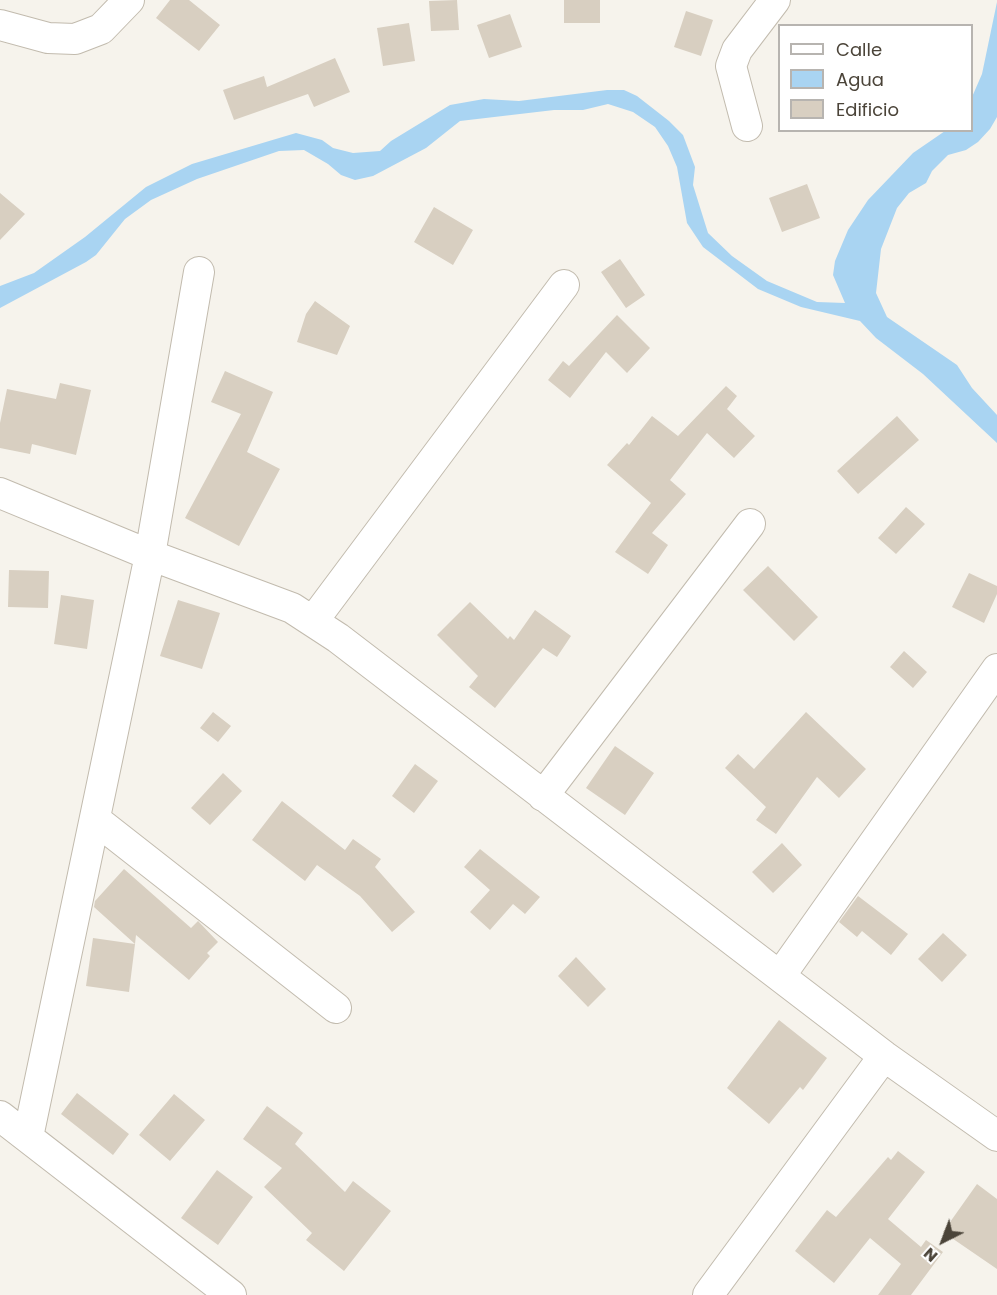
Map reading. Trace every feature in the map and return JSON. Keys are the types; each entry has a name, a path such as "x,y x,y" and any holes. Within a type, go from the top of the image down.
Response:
{"street":[{"path":"0,25 48,38 75,39 101,29 129,0"},
{"path":"747,126 731,66 736,50 775,0"},
{"path":"28,1137 150,555 199,272"},
{"path":"313,621 564,285"},
{"path":"0,493 150,555 266,597 292,608 313,621 884,1056 997,1136"},
{"path":"543,796 750,524"},
{"path":"780,976 997,669"},
{"path":"96,820 336,1008"},
{"path":"721,1290 884,1056"},
{"path":"0,1116 231,1295"}],"water":[{"path":"997,2 997,117 978,142 966,150 948,155 932,171 926,183 909,193 897,208 881,249 876,293 887,317 957,365 972,388 997,415 997,443 923,374 876,338 860,321 801,307 758,289 703,247 687,223 677,167 668,146 655,127 633,112 608,104 583,110 554,110 460,121 426,148 373,176 355,180 341,175 328,164 304,150 279,151 197,179 151,200 125,219 96,255 0,308 0,286 34,273 85,237 146,187 192,164 296,133 322,140 333,148 353,153 380,151 391,141 450,105 484,99 519,101 607,90 624,90 637,96 683,135 695,167 693,185 708,233 732,256 767,281 817,302 845,303 833,275 835,261 848,230 868,200 913,153 944,132 973,132 973,95 982,74"}],"building":[{"path":"170,0 189,0 220,25 199,51 156,18"},
{"path":"457,0 459,30 431,31 429,1"},
{"path":"564,0 600,0 600,23 564,23"},
{"path":"686,11 713,20 701,56 674,47"},
{"path":"510,14 522,47 489,58 477,25"},
{"path":"409,23 415,61 383,66 377,28"},
{"path":"335,58 350,92 314,107 308,94 234,120 223,90 264,76 267,87"},
{"path":"807,184 820,218 782,232 769,198"},
{"path":"0,193 25,214 0,240"},
{"path":"434,207 473,230 453,265 414,242"},
{"path":"620,259 645,295 626,308 601,272"},
{"path":"315,301 350,326 337,355 297,342 306,314"},
{"path":"617,315 650,348 627,373 606,352 570,398 548,380 563,361 569,366"},
{"path":"225,371 273,392 247,452 280,469 239,546 185,518 241,414 211,402"},
{"path":"60,383 91,390 76,455 32,444 30,454 0,448 0,423 7,389 56,399"},
{"path":"726,386 737,396 727,409 755,436 734,458 707,433 670,480 686,494 652,533 668,545 648,574 615,552 651,503 607,465 627,443 629,445 652,416 678,436"},
{"path":"897,416 919,440 858,494 837,471"},
{"path":"906,507 925,524 896,554 878,538"},
{"path":"768,566 818,617 794,641 743,590"},
{"path":"9,570 49,571 48,608 8,607"},
{"path":"969,573 997,586 997,594 984,623 952,607"},
{"path":"61,595 94,600 87,649 54,644"},
{"path":"178,600 220,613 202,669 160,656"},
{"path":"470,602 508,639 510,636 514,640 535,610 571,636 557,657 543,648 495,708 469,687 478,676 437,635"},
{"path":"904,651 927,672 913,688 890,667"},
{"path":"213,712 231,726 218,742 200,728"},
{"path":"806,712 866,769 839,798 817,777 776,834 756,820 766,807 725,768 738,754 754,769"},
{"path":"615,746 654,773 625,815 586,788"},
{"path":"415,764 438,781 414,813 392,796"},
{"path":"223,773 242,791 210,825 191,808"},
{"path":"282,801 345,850 353,839 381,859 375,867 415,912 392,932 360,896 317,865 305,881 252,840"},
{"path":"782,843 802,865 773,893 752,872"},
{"path":"480,849 540,897 525,914 513,904 490,930 470,912 490,890 464,867"},
{"path":"124,869 191,928 198,921 218,942 207,953 210,956 189,980 136,935 135,944 94,907 95,901"},
{"path":"858,896 908,934 891,955 862,931 857,937 839,922"},
{"path":"943,933 967,955 942,982 918,959"},
{"path":"93,938 135,944 129,992 86,986"},
{"path":"576,957 606,989 588,1007 558,976"},
{"path":"779,1020 827,1058 803,1090 800,1087 769,1124 727,1088"},
{"path":"77,1093 129,1134 113,1155 61,1114"},
{"path":"174,1094 205,1120 170,1161 139,1135"},
{"path":"267,1106 303,1133 295,1144 345,1192 353,1181 391,1211 344,1271 306,1240 312,1233 264,1187 282,1168 243,1139"},
{"path":"898,1151 925,1172 888,1219 921,1247 926,1240 943,1252 911,1295 878,1295 901,1264 870,1238 834,1283 795,1251 827,1210 836,1217 888,1157 891,1160"},
{"path":"217,1170 253,1197 218,1245 181,1218"},
{"path":"977,1184 997,1199 997,1269 943,1232"}]}
